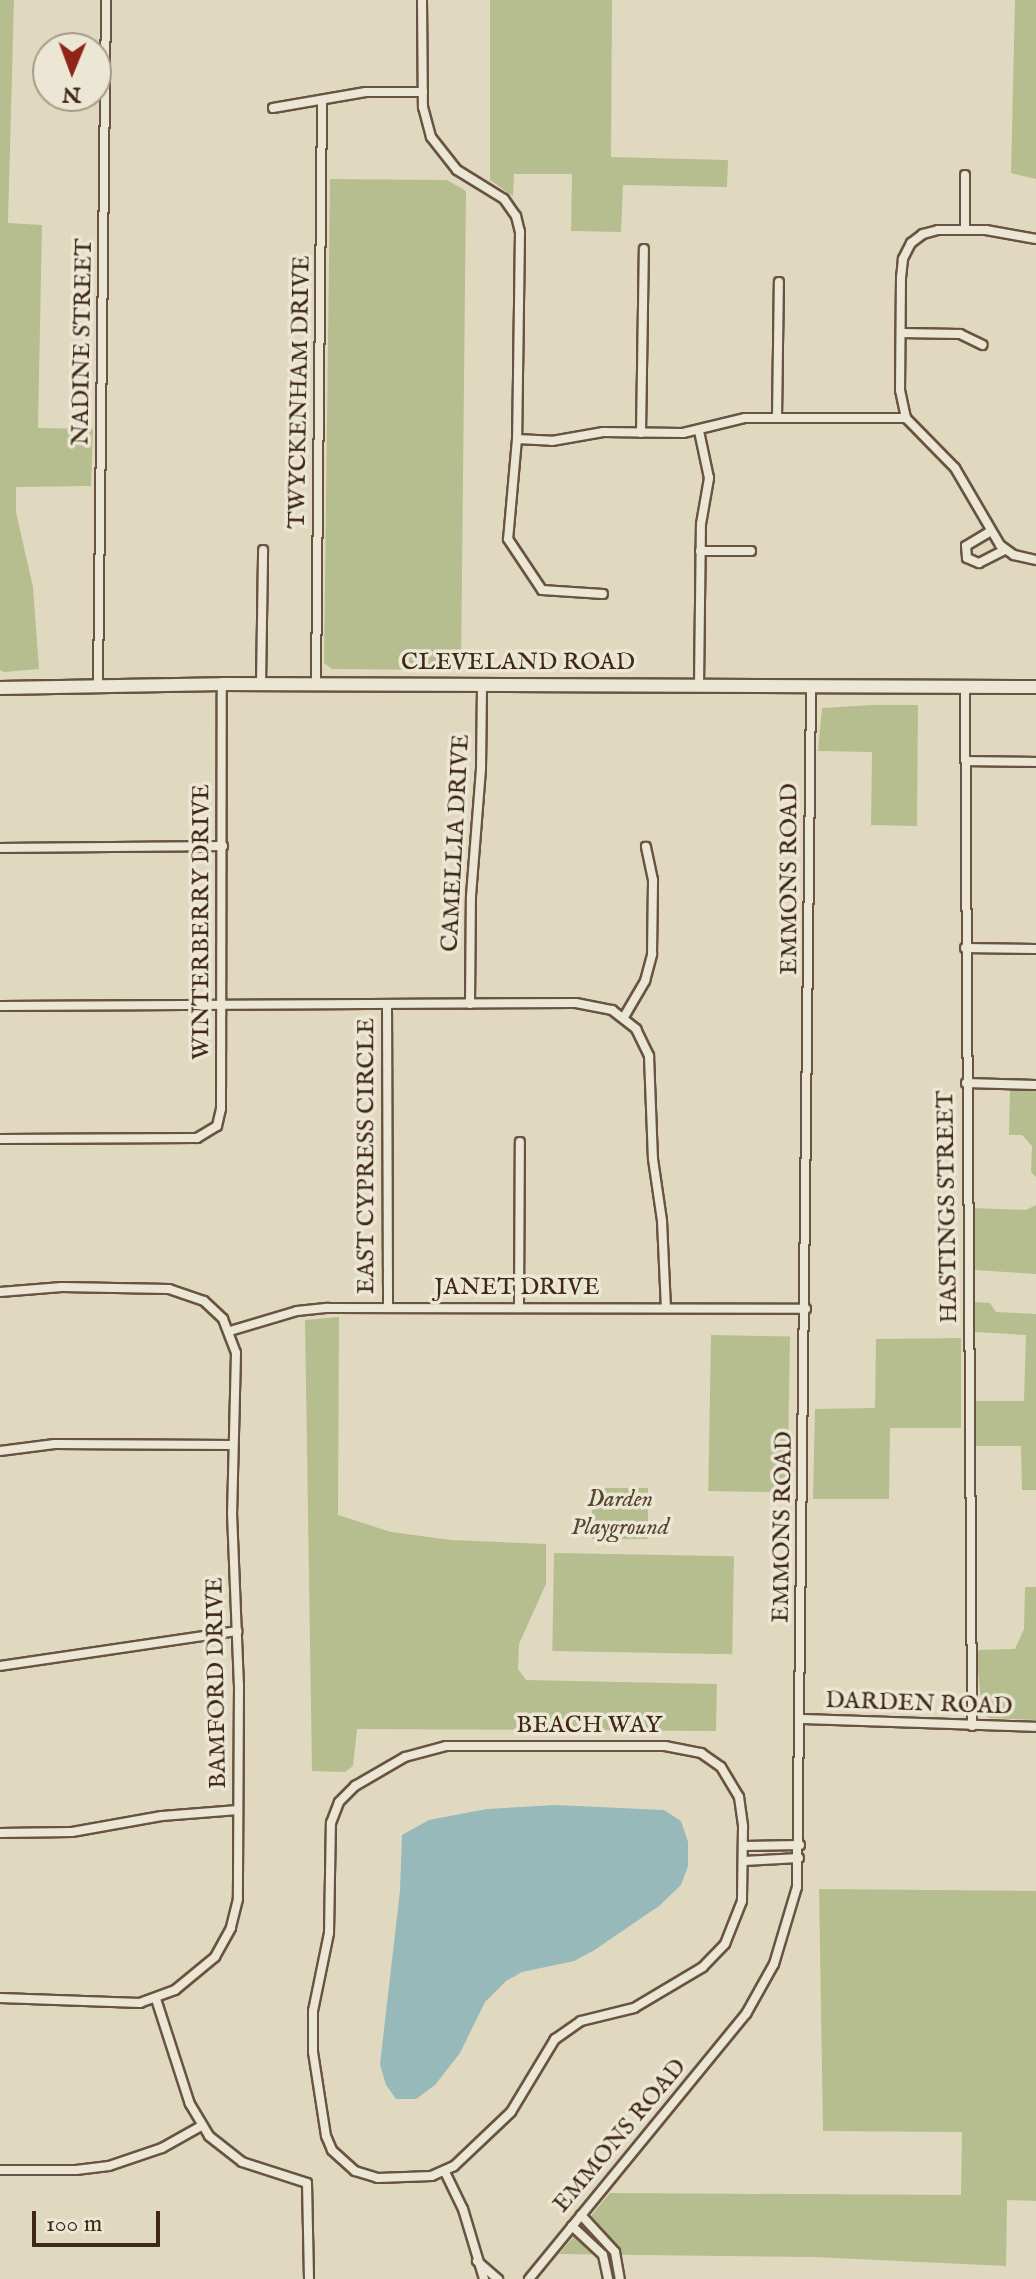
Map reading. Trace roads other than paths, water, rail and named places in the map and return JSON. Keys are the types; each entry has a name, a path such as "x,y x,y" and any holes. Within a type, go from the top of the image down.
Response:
{"main road":[{"name":"CLEVELAND ROAD","path":"0,688 98,684 1036,687"}],"street":[{"name":"NADINE STREET","path":"98,684 106,0"},
{"path":"422,0 423,92 427,127 437,148 457,170 504,199 519,225 517,439 508,539 542,590 603,594"},
{"path":"273,108 366,92 423,92"},
{"name":"TWYCKENHAM DRIVE","path":"316,684 322,101"},
{"path":"965,175 965,230"},
{"path":"1036,239 1015,233 965,230 938,230 917,238 906,251 902,266 900,390 906,418 955,468 1005,550 1036,560"},
{"path":"641,433 644,249"},
{"path":"777,418 779,282"},
{"path":"901,333 955,333 983,345"},
{"path":"517,439 552,441 603,432 699,431 745,418 906,418"},
{"path":"699,431 709,478 702,515 700,551 699,685"},
{"path":"991,531 966,546 967,558 979,563 1005,550"},
{"path":"261,684 263,550"},
{"path":"700,551 751,551"},
{"name":"WINTERBERRY DRIVE","path":"0,1139 188,1138 212,1132 220,1118 222,684"},
{"name":"CAMELLIA DRIVE","path":"470,1004 471,896 481,769 482,684"},
{"name":"EMMONS ROAD","path":"529,2279 746,2014 774,1964 785,1936 797,1887 800,1845 811,686"},
{"name":"HASTINGS STREET","path":"965,687 972,1726"},
{"path":"966,761 1036,762"},
{"path":"0,848 223,846"},
{"path":"624,1017 645,981 652,954 652,869 646,847"},
{"path":"965,948 1036,949"},
{"path":"0,1006 576,1003 603,1007 624,1017 641,1036 649,1056 652,1145 662,1221 666,1308"},
{"name":"EAST CYPRESS CIRCLE","path":"387,1004 388,1308"},
{"path":"966,1083 1036,1085"},
{"path":"519,1308 520,1142"},
{"path":"0,1292 62,1287 169,1289 204,1301 230,1331"},
{"name":"JANET DRIVE","path":"230,1331 297,1311 388,1308 806,1309"},
{"name":"BAMFORD DRIVE","path":"156,1999 205,1969 231,1928 238,1899 237,1631 232,1445 236,1353 230,1331"},
{"path":"0,1451 55,1444 232,1445"},
{"path":"0,1666 237,1631"},
{"name":"DARDEN ROAD","path":"800,1719 1036,1727"},
{"name":"BEACH WAY","path":"446,1746 679,1747 711,1759 729,1776 742,1806 744,1846 739,1914 725,1944 714,1958 634,2008 590,2018 564,2031 548,2048 511,2112 445,2172 432,2176 369,2176 346,2165 332,2150 323,2120 311,2036 329,1933 331,1823 342,1798 372,1775 405,1757 446,1746"},
{"path":"0,1833 72,1832 162,1816 238,1810"},
{"path":"744,1846 800,1845"},
{"path":"744,1861 799,1858"},
{"path":"0,1998 127,2004 156,1999 190,2104 201,2126 218,2146 242,2162 307,2183 309,2279"},
{"path":"0,2170 109,2166 162,2148 201,2126"},
{"path":"445,2172 463,2209 484,2279"},
{"path":"581,2215 615,2252 620,2279"},
{"path":"572,2226 603,2255 608,2279"},
{"path":"477,2261 498,2279"}],"water":[{"path":"555,1805 664,1810 681,1821 688,1842 688,1866 681,1885 659,1906 593,1951 574,1961 522,1972 506,1981 485,2002 460,2053 435,2085 416,2099 396,2099 386,2085 380,2064 400,1891 402,1835 429,1820 487,1809"}],"park label":[{"name":"Darden Playground","path":"620,1514"}]}
